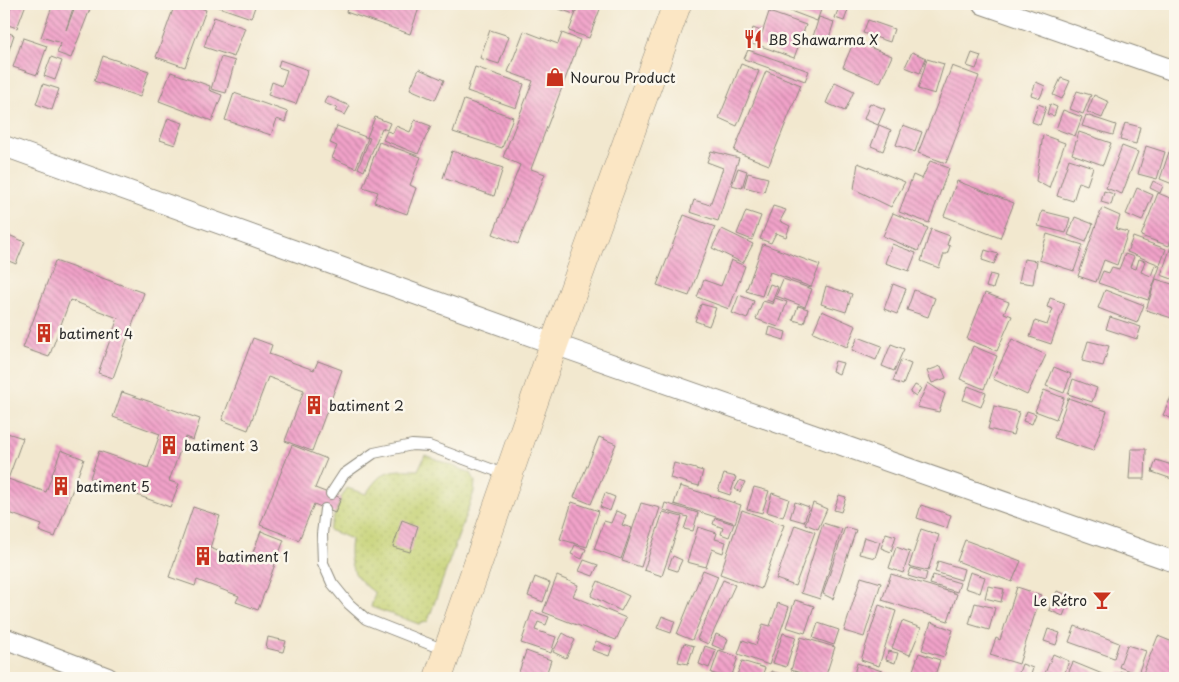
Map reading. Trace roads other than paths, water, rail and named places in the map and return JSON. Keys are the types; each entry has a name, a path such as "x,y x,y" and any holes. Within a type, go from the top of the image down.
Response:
{"street":[{"path":"438,678 554,344 676,4"},
{"path":"983,4 1175,70"},
{"path":"4,146 554,344 1175,562"},
{"path":"4,638 108,678"}],"lane":[{"path":"331,494 344,474 374,453 412,445 429,446 508,475"},
{"path":"325,508 322,534 323,563 332,583 349,604 366,619 447,651"}],"place":[{"name":"BB Shawarma X","path":"753,39"},
{"name":"Nourou Product","path":"555,77"},
{"name":"batiment 4","path":"44,333"},
{"name":"batiment 2","path":"314,405"},
{"name":"batiment 3","path":"169,445"},
{"name":"batiment 5","path":"61,486"},
{"name":"batiment 1","path":"203,556"},
{"name":"Le Rétro","path":"1102,600"}]}
